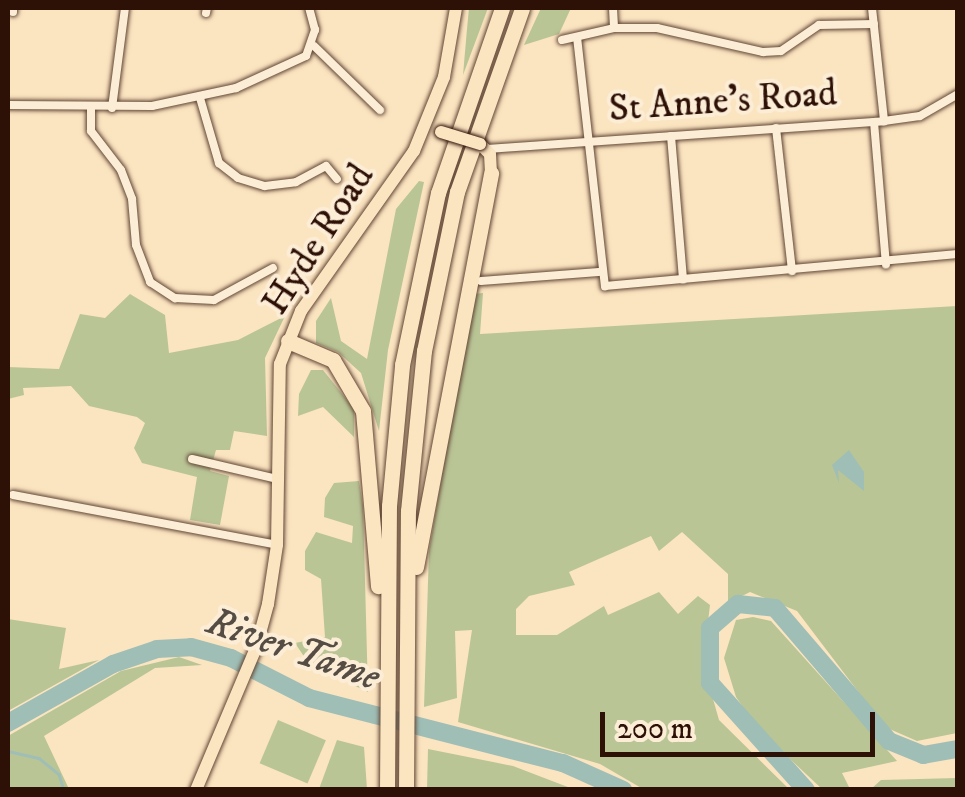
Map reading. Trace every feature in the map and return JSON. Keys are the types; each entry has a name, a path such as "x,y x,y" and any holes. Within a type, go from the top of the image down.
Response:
{"highway":[{"path":"387,790 383,590 394,432 419,270 466,101 502,8"},
{"path":"406,790 414,435 438,274 486,97 522,8"},
{"path":"409,590 490,173"},
{"path":"288,341 334,360 363,411 383,590"}],"main road":[{"name":"Hyde Road","path":"196,790 256,648 277,546 280,364 288,341 426,126 449,60 456,8"},
{"name":"St Anne's Road","path":"426,126 483,146"},
{"path":"483,146 490,173"}],"street":[{"path":"112,108 125,8"},
{"path":"309,8 314,46 380,110"},
{"path":"613,8 614,28"},
{"path":"872,8 886,264"},
{"path":"562,40 614,28 657,28 763,52 782,50 819,25 874,24"},
{"path":"577,37 599,272 605,286 886,264 958,254"},
{"path":"8,105 112,108 200,98 282,68 314,46"},
{"name":"St Anne's Road","path":"483,146 879,122 920,116 958,94"},
{"path":"200,98 220,163 238,178 264,186 296,182 326,166 336,178"},
{"path":"86,108 90,131 121,170 132,198 136,245 150,282 175,298 214,300 273,268"},
{"path":"776,128 792,271"},
{"path":"670,136 683,280"},
{"path":"482,281 599,272"},
{"path":"192,460 277,479"},
{"path":"13,495 277,546"}],"green space":[{"path":"469,8 488,8 463,75 467,29"},
{"path":"541,8 571,8 559,34 524,45"},
{"path":"419,181 424,182 388,350 379,431 361,373 338,352 316,343 316,321 331,298 341,341 367,359 396,209"},
{"path":"483,293 480,334 957,306 957,733 917,741 885,727 797,611 750,592 728,603 728,574 682,532 659,551 651,536 569,572 575,585 529,596 516,609 516,635 557,635 604,606 608,615 659,592 678,614 698,596 710,605 703,664 719,720 789,789 643,789 600,764 458,722 472,630 455,631 457,698 424,707 429,551 473,294"},
{"path":"130,294 165,315 169,353 238,340 285,316 265,358 267,436 234,431 230,450 216,450 210,471 229,476 220,525 190,520 197,477 142,463 134,448 145,423 137,417 89,406 71,386 23,388 24,395 8,399 8,367 59,369 80,314 105,318"},
{"path":"311,370 323,370 354,409 354,437 323,407 298,416 299,394"},
{"path":"359,481 368,692 309,664 295,643 325,637 321,579 305,570 305,551 316,532 352,543 353,526 324,517 325,498 334,483"},
{"path":"753,617 771,621 897,761 842,773 850,789 822,789 758,729 736,697 724,658 736,620"},
{"path":"8,619 66,628 59,669 99,660 8,711"},
{"path":"179,657 202,665 155,668 44,736 69,789 8,789 8,736 121,671"},
{"path":"278,720 326,740 308,784 260,763"},
{"path":"337,740 364,747 367,789 319,789"},
{"path":"428,749 513,766 573,789 427,789"},
{"path":"957,778 957,789 871,789 881,780"}],"water":[{"path":"849,450 864,472 864,491 838,470 839,483 832,465"}],"waterway":[{"name":"River Tame","path":"806,790 710,683 710,628 738,604 775,608 889,741 923,755 958,749"},
{"name":"River Tame","path":"8,723 113,664 157,649 191,647 231,658 309,698 563,763 623,790"},
{"path":"8,751 39,758 59,774 64,790"}]}
